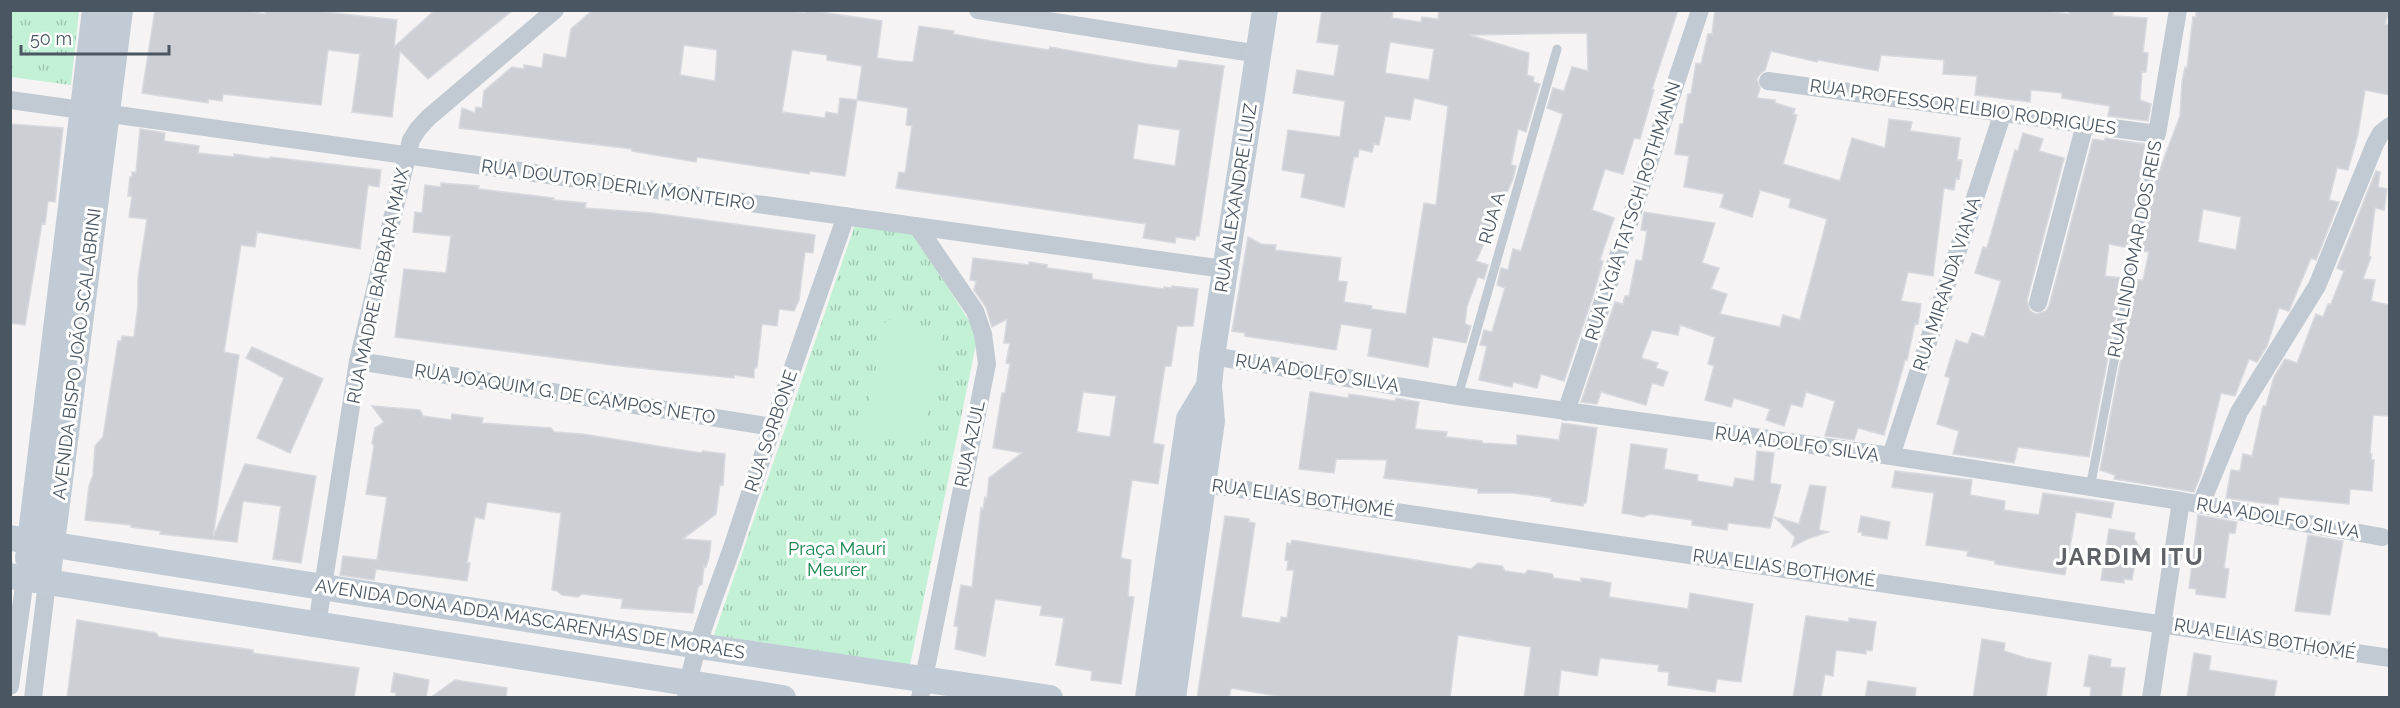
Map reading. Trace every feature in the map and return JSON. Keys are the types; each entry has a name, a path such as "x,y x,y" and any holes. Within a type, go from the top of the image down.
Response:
{"main road":[{"name":"AVENIDA BISPO JOÃO SCALABRINI","path":"95,10 95,112"},
{"name":"AVENIDA BISPO JOÃO SCALABRINI","path":"27,579 95,112 120,10"},
{"name":"RUA ALEXANDRE LUIZ","path":"1148,698 1190,482 1212,421 1209,386 1212,356 1265,10"},
{"name":"RUA ALEXANDRE LUIZ","path":"1173,698 1190,482"},
{"name":"AVENIDA DONA ADDA MASCARENHAS DE MORAES","path":"31,541 699,646 921,688 1050,698"},
{"path":"27,579 317,625 687,691 783,698"}],"street":[{"name":"RUA MADRE BARBARA MAIX","path":"317,625 358,361 406,155 418,129 428,118 555,10"},
{"path":"978,10 1259,54"},
{"name":"RUA LYGIA TATSCH ROTHMANN","path":"1566,412 1700,10"},
{"name":"RUA LINDOMAR DOS REIS","path":"2157,134 2178,10"},
{"name":"RUA PROFESSOR ELBIO RODRIGUES","path":"1768,81 2157,134"},
{"name":"RUA DOUTOR DERLY MONTEIRO","path":"10,100 1224,269"},
{"name":"RUA MIRANDA VIANA","path":"1892,456 2003,112"},
{"path":"2038,303 2085,124"},
{"path":"2201,504 2239,412 2317,286 2375,144 2381,133 2390,126"},
{"name":"RUA SORBONE","path":"687,691 699,646 771,427 846,216"},
{"name":"RUA AZUL","path":"917,226 975,311 983,334 987,364 921,688"},
{"name":"RUA ADOLFO SILVA","path":"1212,356 1566,412 1892,456 2201,504 2382,537"},
{"name":"RUA JOAQUIM G. DE CAMPOS NETO","path":"358,361 771,427"},
{"name":"RUA ELIAS BOTHOMÉ","path":"1190,482 2390,658"},
{"path":"2151,698 2181,501"},
{"name":"AVENIDA BISPO JOÃO SCALABRINI","path":"10,686 27,579"},
{"name":"AVENIDA BISPO JOÃO SCALABRINI","path":"27,579 33,698"}],"lane":[{"name":"RUA A","path":"1458,396 1557,49"},
{"name":"RUA LINDOMAR DOS REIS","path":"2090,488 2157,134"}],"green space":[{"path":"11,10 79,11 71,85 11,77"},
{"name":"Praça Mauri Meurer","path":"856,222 912,230 978,335 910,665 714,635"},
{"path":"886,319 944,331 921,442 863,430"}],"building":[{"path":"155,10 243,10 265,14 266,10 308,10 397,20 394,47 435,10 513,10 428,79 400,51 392,117 352,112 360,54 328,50 321,105 223,94 222,101 208,99 208,103 142,93"},
{"path":"593,10 788,10 805,13 807,10 882,21 877,58 897,61 913,62 919,26 954,31 953,34 991,41 1049,50 1050,47 1177,68 1179,60 1224,66 1199,236 1196,236 1195,240 1176,237 1175,243 1143,238 1146,224 896,188 899,172 905,173 912,126 906,125 908,108 857,100 845,176 810,171 809,174 697,157 696,162 632,151 632,149 459,128 462,108 475,113 476,107 482,108 484,91 512,67 524,69 524,65 542,68 544,54 566,58 571,29","holes":["684,45 717,50 715,81 680,75","792,50 827,55 827,60 862,66 857,100 840,98 838,114 826,112 825,118 782,112","1138,124 1180,130 1175,166 1133,159"]},
{"path":"1322,10 1393,10 1392,18 1421,22 1422,17 1438,19 1439,10 1678,10 1652,89 1654,90 1640,139 1634,138 1623,174 1605,169 1592,210 1614,218 1600,260 1603,261 1593,296 1564,381 1541,374 1537,388 1513,382 1512,387 1479,380 1487,346 1480,345 1484,330 1492,332 1505,288 1497,285 1501,268 1508,270 1513,249 1521,251 1563,114 1547,108 1553,88 1564,91 1572,67 1588,71 1587,33 1469,35 1529,53 1527,75 1534,77 1533,82 1540,84 1526,132 1518,129 1511,165 1516,166 1513,179 1476,261 1488,265 1484,279 1478,277 1467,306 1465,324 1471,326 1466,343 1433,337 1428,367 1368,356 1372,329 1341,324 1336,350 1245,336 1245,333 1232,331 1248,237 1261,244 1276,245 1275,250 1341,258 1338,281 1347,282 1344,302 1406,314 1424,203 1436,205 1448,106 1414,98 1410,120 1385,116 1379,145 1374,144 1372,152 1359,149 1358,157 1354,157 1344,207 1301,197 1305,174 1282,170 1288,130 1340,137 1345,101 1293,93 1297,70 1334,76 1339,45 1317,42","holes":["1390,42 1434,49 1429,80 1385,73"]},
{"path":"1715,10 2037,10 2069,14 2069,10 2113,10 2113,16 2147,18 2143,52 2148,53 2146,72 2142,72 2140,100 2151,104 2148,121 2108,116 2110,106 2062,98 2062,93 2031,90 2030,102 1975,95 1977,76 1943,74 1944,60 1881,55 1878,71 1818,60 1817,62 1771,51 1765,70 1757,79 1760,88 1757,98 1775,100 1775,103 1795,109 1793,114 1797,115 1783,164 1840,181 1852,138 1885,148 1889,119 1912,122 1910,131 1960,138 1957,160 1962,160 1959,179 1956,178 1954,190 1944,188 1933,276 1908,272 1901,301 1921,304 1918,324 1915,323 1907,360 1905,360 1884,435 1858,428 1854,440 1825,436 1835,401 1806,392 1802,407 1791,404 1784,426 1766,420 1770,409 1734,398 1731,407 1705,400 1714,366 1708,364 1715,337 1680,325 1678,335 1652,330 1641,358 1658,363 1656,368 1668,372 1663,386 1652,383 1646,405 1601,392 1597,404 1581,402 1615,302 1623,304 1625,296 1629,296 1636,260 1642,261 1647,231 1641,230 1644,212 1715,223 1702,263 1719,268 1711,289 1727,294 1720,314 1780,327 1783,315 1800,320 1827,219 1789,207 1791,199 1760,190 1752,217 1720,207 1724,194 1684,187 1689,156 1675,154 1680,124 1683,124 1688,94 1691,94 1696,63 1701,64 1708,34 1712,34"},
{"path":"2196,10 2389,10 2385,24 2390,25 2390,95 2365,90 2358,134 2348,170 2337,168 2329,200 2339,202 2316,260 2311,258 2289,311 2279,308 2267,346 2257,362 2249,359 2235,396 2221,393 2201,474 2194,492 2114,479 2115,475 2100,470 2136,280 2143,280 2149,252 2142,251 2154,185 2180,116 2182,82 2185,67 2187,68 2193,17 2196,17","holes":["2203,209 2241,217 2236,250 2198,242"]},
{"path":"10,124 63,128 55,202 48,201 45,224 42,223 25,325 10,323"},
{"path":"140,129 165,133 164,141 199,146 198,153 234,157 234,154 270,159 270,157 381,170 379,187 368,185 360,249 257,232 255,247 241,245 224,352 239,355 213,537 245,464 316,476 301,563 273,559 281,506 243,501 237,542 160,534 161,531 131,527 131,525 85,520 89,486 93,475 95,446 103,437 118,341 121,341 122,336 134,337 138,305 138,278 147,219 129,217 132,196 128,196 130,177 132,177 132,172 136,173"},
{"path":"2023,133 2043,139 2039,151 2064,158 2027,300 2030,311 2036,314 2046,311 2049,306 2093,139 2105,141 2105,138 2145,144 2129,248 2109,244 2105,276 2123,278 2089,457 2018,447 2014,463 1953,454 1959,431 1937,424 1950,378 1945,376 1956,340 1968,344 1972,333 1984,337 2001,281 1975,273 1983,247 1987,248 2015,150 2018,151"},
{"path":"2376,171 2380,172 2378,187 2387,189 2384,210 2375,208 2369,256 2371,257 2363,279 2375,280 2371,301 2390,305 2390,416 2373,415 2370,454 2372,454 2371,460 2374,460 2372,491 2350,489 2349,504 2279,497 2278,505 2226,498 2231,470 2240,471 2243,454 2252,456 2263,406 2266,406 2274,377 2285,359 2297,363 2316,314 2323,317 2328,304 2331,304 2344,271 2337,268"},
{"path":"441,183 479,186 478,189 586,203 585,208 652,213 815,235 813,253 805,252 799,300 794,311 779,309 777,326 762,324 754,378 620,366 395,337 404,269 446,273 451,236 413,232 415,212 422,213 425,185 441,187"},
{"path":"973,258 1047,265 1047,268 1092,274 1092,279 1127,284 1164,289 1164,287 1172,288 1172,286 1198,289 1193,326 1177,326 1171,366 1165,366 1153,443 1164,445 1158,484 1132,480 1121,558 1131,560 1128,596 1134,597 1121,684 1091,680 1092,671 1056,665 1064,618 1040,615 1042,606 995,599 985,656 955,649 958,627 954,626 961,585 972,587 981,508 983,509 985,497 987,498 989,478 1022,453 993,448 1002,393 1005,393 1010,364 1006,363 1010,343 1004,343 1007,319 992,327 986,307 974,290 976,281 970,280","holes":["1083,392 1116,396 1110,437 1077,432"]},
{"path":"252,347 323,379 290,453 257,438 284,378 246,358"},
{"path":"1310,392 1348,398 1349,394 1419,402 1415,429 1447,432 1446,437 1482,441 1482,443 1517,445 1517,435 1559,440 1562,423 1597,428 1586,503 1583,506 1551,501 1551,498 1514,493 1478,493 1478,489 1384,478 1387,460 1336,459 1334,473 1299,469"},
{"path":"372,406 420,410 423,416 451,420 452,414 483,418 482,423 551,428 554,432 582,434 701,453 703,451 725,454 723,485 720,484 716,514 683,539 711,541 709,558 706,567 704,566 702,584 698,587 693,613 621,608 623,599 582,594 578,597 562,595 552,590 561,513 487,502 484,519 475,517 467,563 470,563 467,581 376,569 374,580 340,575 343,556 377,560 387,497 366,494 375,428 384,422"},
{"path":"1631,444 1667,449 1664,469 1698,475 1697,481 1733,487 1735,478 1754,481 1757,451 1774,453 1770,483 1781,485 1770,528 1728,523 1727,530 1692,525 1692,520 1650,514 1643,517 1622,513"},
{"path":"1895,471 1972,480 1970,495 2005,501 2004,510 2039,515 2043,493 2114,503 2111,518 2076,512 2065,575 1995,564 1995,561 1967,556 1968,551 1926,545 1934,493 1892,487"},
{"path":"1810,485 1826,487 1819,530 1828,532 1792,547 1795,537 1774,517 1799,524"},
{"path":"2198,515 2237,522 2235,533 2229,533 2224,568 2229,569 2225,598 2196,594 2196,589 2189,588"},
{"path":"1225,516 1249,519 1249,522 1255,523 1241,617 1280,623 1281,617 1287,618 1294,570 1287,570 1288,561 1285,560 1287,543 1291,544 1292,540 1471,569 1478,563 1502,566 1505,571 1525,574 1528,570 1552,574 1554,578 1581,582 1581,578 1611,583 1609,597 1688,609 1690,593 1753,604 1741,682 1717,679 1715,692 1668,685 1669,672 1658,671 1659,665 1600,658 1597,676 1561,670 1558,698 1524,698 1531,647 1458,635 1450,698 1288,698 1231,688 1229,698 1197,698"},
{"path":"1861,516 1890,522 1887,539 1862,535 1862,532 1858,532"},
{"path":"2109,529 2135,533 2134,538 2146,559 2136,557 2132,580 2124,579 2124,583 2101,580"},
{"path":"2308,535 2343,541 2330,615 2295,611"},
{"path":"1806,616 1849,622 1849,618 1876,622 1872,651 1866,650 1866,654 1836,650 1833,676 1825,674 1821,698 1793,698"},
{"path":"77,620 156,633 159,637 253,650 253,653 359,668 354,698 67,698"},
{"path":"1982,639 2005,643 2004,651 2051,663 2046,698 1973,698"},
{"path":"2194,653 2211,656 2209,670 2277,681 2274,698 2187,698"},
{"path":"2089,655 2111,659 2110,667 2125,668 2121,698 2090,698 2091,687 2084,686"},
{"path":"394,673 429,680 426,698 395,698 396,693 391,692"},
{"path":"455,680 507,688 506,698 430,698"},
{"path":"1868,681 1916,688 1915,698 1865,698"}],"district":[{"name":"JARDIM ITU","path":"2130,557"}]}
